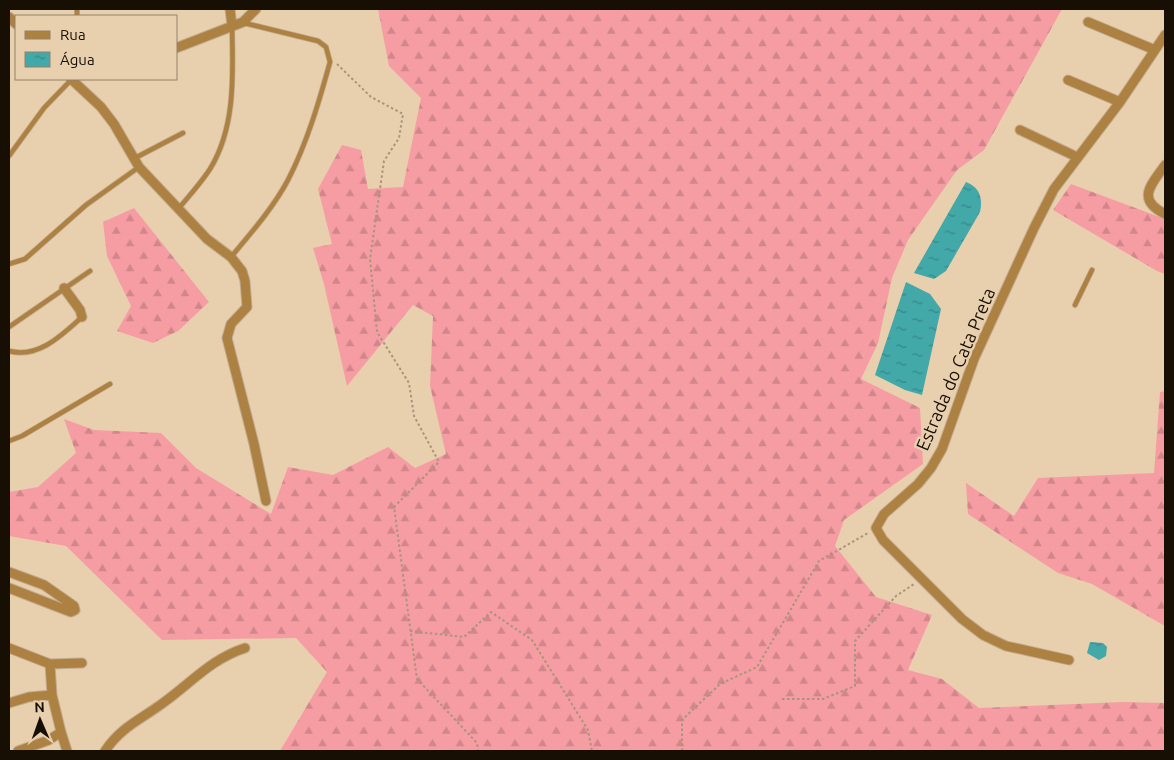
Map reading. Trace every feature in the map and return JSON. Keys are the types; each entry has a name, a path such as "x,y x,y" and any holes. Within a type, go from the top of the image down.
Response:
{"street":[{"path":"230,9 232,26"},
{"path":"178,47 243,22 256,9"},
{"path":"1088,22 1155,50"},
{"name":"Estrada do Cata Preta","path":"876,528 884,514 918,484 932,468 942,449 974,359 1054,189 1076,157 1094,138 1120,102 1165,35"},
{"path":"73,80 101,107 139,167 207,239 231,257 242,271 246,281 247,307 231,324 227,338 254,444 266,501"},
{"path":"1068,80 1120,102"},
{"path":"1020,130 1076,157"},
{"path":"1165,165 1149,190 1148,195 1151,203 1165,214"},
{"path":"64,288 80,310 82,317"},
{"path":"876,528 883,540 962,619 982,635 1006,646 1069,660"},
{"path":"9,572 44,586 74,606 75,610 71,612 49,605 9,588"},
{"path":"9,648 50,664 82,663"},
{"path":"105,751 124,728 164,703 205,668 219,659 245,648"},
{"path":"50,664 52,695 67,751"},
{"path":"9,703 29,697 52,695"},
{"path":"18,751 49,740 61,732"}],"lane":[{"path":"231,257 267,213 288,181 303,148 320,97 330,57 326,47 318,41 243,22"},
{"path":"179,208 211,168 223,137 232,92 232,26"},
{"path":"9,156 44,108 71,80"},
{"path":"135,158 183,133"},
{"path":"9,264 25,259 86,205 139,167"},
{"path":"1075,305 1092,270"},
{"path":"9,327 90,271"},
{"path":"9,351 23,353 44,346 61,336 82,317"},
{"path":"9,441 22,436 110,384"}],"path":[{"path":"330,57 371,97 403,114 399,138 384,161 370,259 377,332 408,384 414,416 439,462 394,507 416,679 477,743 478,751"},
{"path":"682,751 682,720 720,684 756,667 819,561 876,528"},
{"path":"782,699 823,699 855,686 855,641 896,596 922,579"},
{"path":"410,631 464,637 491,612 532,640 588,730 592,751"}],"green space":[{"path":"378,9 1062,9 984,150 957,170 908,240 892,278 878,343 861,379 920,408 923,464 844,520 835,546 876,597 932,615 908,670 942,679 979,708 1123,702 1165,703 1165,751 280,751 327,672 296,638 162,640 66,546 9,536 9,492 38,487 76,453 64,419 94,430 161,433 196,468 271,514 288,467 333,475 388,447 415,468 446,454 430,386 433,316 413,305 347,386 324,284 313,248 332,244 318,189 342,145 361,150 368,189 403,187 421,98 389,66"},
{"path":"1071,184 1165,219 1165,274 1053,210"},
{"path":"134,208 209,302 178,331 153,343 117,331 131,306 107,256 103,222"},
{"path":"1165,391 1165,626 1092,584 1058,573 968,514 966,483 1014,516 1038,478 1154,473 1160,392"}],"water":[{"path":"966,182 975,187 981,198 980,212 946,271 934,279 914,273"},
{"path":"906,282 930,294 941,309 922,395 905,390 875,375"},
{"path":"1090,642 1103,643 1107,647 1106,656 1099,660 1087,653"}]}
